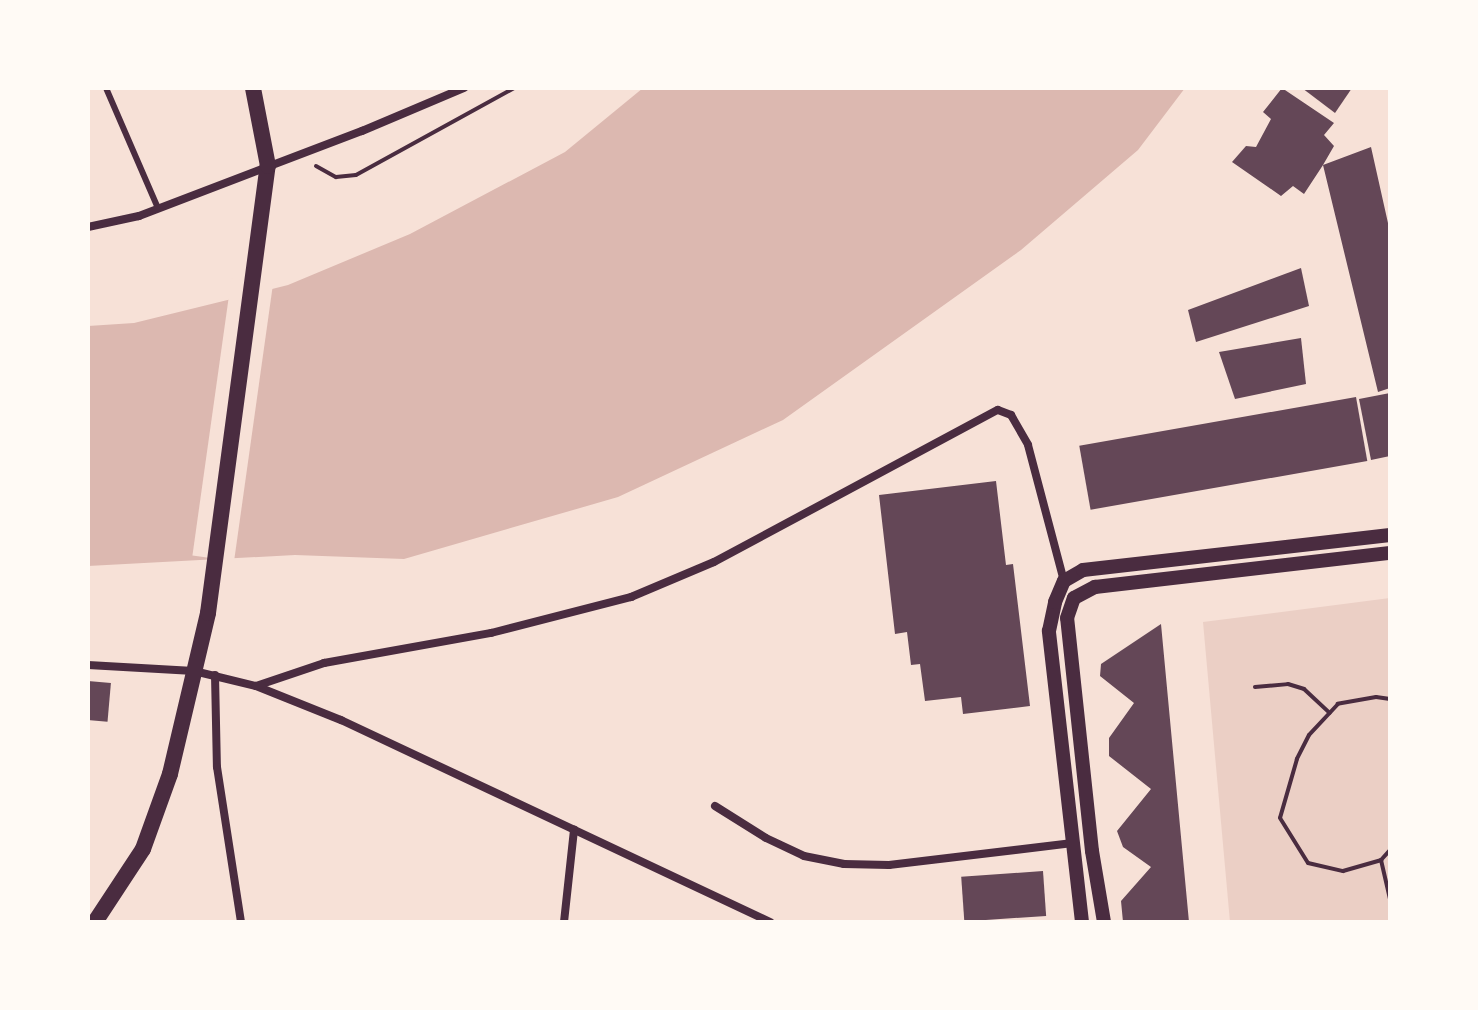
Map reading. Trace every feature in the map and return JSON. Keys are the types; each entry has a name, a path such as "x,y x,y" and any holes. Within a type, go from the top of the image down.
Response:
{"main road":[{"path":"95,922 143,849 170,774 208,613 268,166 253,88"}],"street":[{"path":"88,227 158,208 301,155 464,88"},
{"path":"256,686 324,663 491,633 631,597 714,562 989,412 1007,412 1028,445 1064,581"},
{"path":"1082,922 1049,631 1055,602 1064,581 1083,570 1390,535"},
{"path":"1104,922 1092,851 1067,618 1074,598 1095,587 1390,553"},
{"path":"88,665 194,671 256,686 341,720 771,922"},
{"path":"215,675 217,767 241,922"},
{"path":"715,806 766,838 804,856 844,864 889,865 1073,843"},
{"path":"564,922 574,830"}],"lane":[{"path":"106,88 158,208"}],"path":[{"path":"301,155 324,172 348,177 514,88"},
{"path":"1255,687 1288,684 1304,689 1330,713"},
{"path":"1390,699 1338,704 1309,735 1297,759 1280,818 1308,863 1343,871 1381,860 1390,850"},
{"path":"1381,860 1390,899"}],"shaded area":[{"path":"643,88 1185,88 1138,150 1021,250 783,420 618,497 404,559 295,555 88,566 88,326 134,323 288,285 410,234 565,152"},
{"path":"1390,598 1390,922 1230,922 1203,622"}],"pier":[{"path":"231,278 273,284 234,561 192,555"}],"building":[{"path":"1282,88 1334,123 1324,135 1334,146 1304,194 1293,186 1281,196 1232,162 1246,146 1256,147 1271,119 1263,112"},
{"path":"1302,88 1352,88 1335,113"},
{"path":"1371,147 1390,232 1390,388 1378,392 1323,165"},
{"path":"1301,268 1309,306 1196,342 1188,310"},
{"path":"1301,338 1306,384 1235,399 1219,352"},
{"path":"1390,393 1390,456 1371,460 1359,399"},
{"path":"1356,397 1367,461 1091,510 1079,446"},
{"path":"996,481 1006,565 1013,564 1030,706 963,714 961,697 925,701 920,664 911,665 907,632 895,634 879,495"},
{"path":"1161,624 1189,922 1123,922 1121,901 1151,867 1123,847 1117,831 1151,789 1109,756 1109,738 1134,703 1100,676 1101,664"},
{"path":"88,681 111,683 108,722 88,720"},
{"path":"1043,871 1046,916 964,922 961,877"}]}
